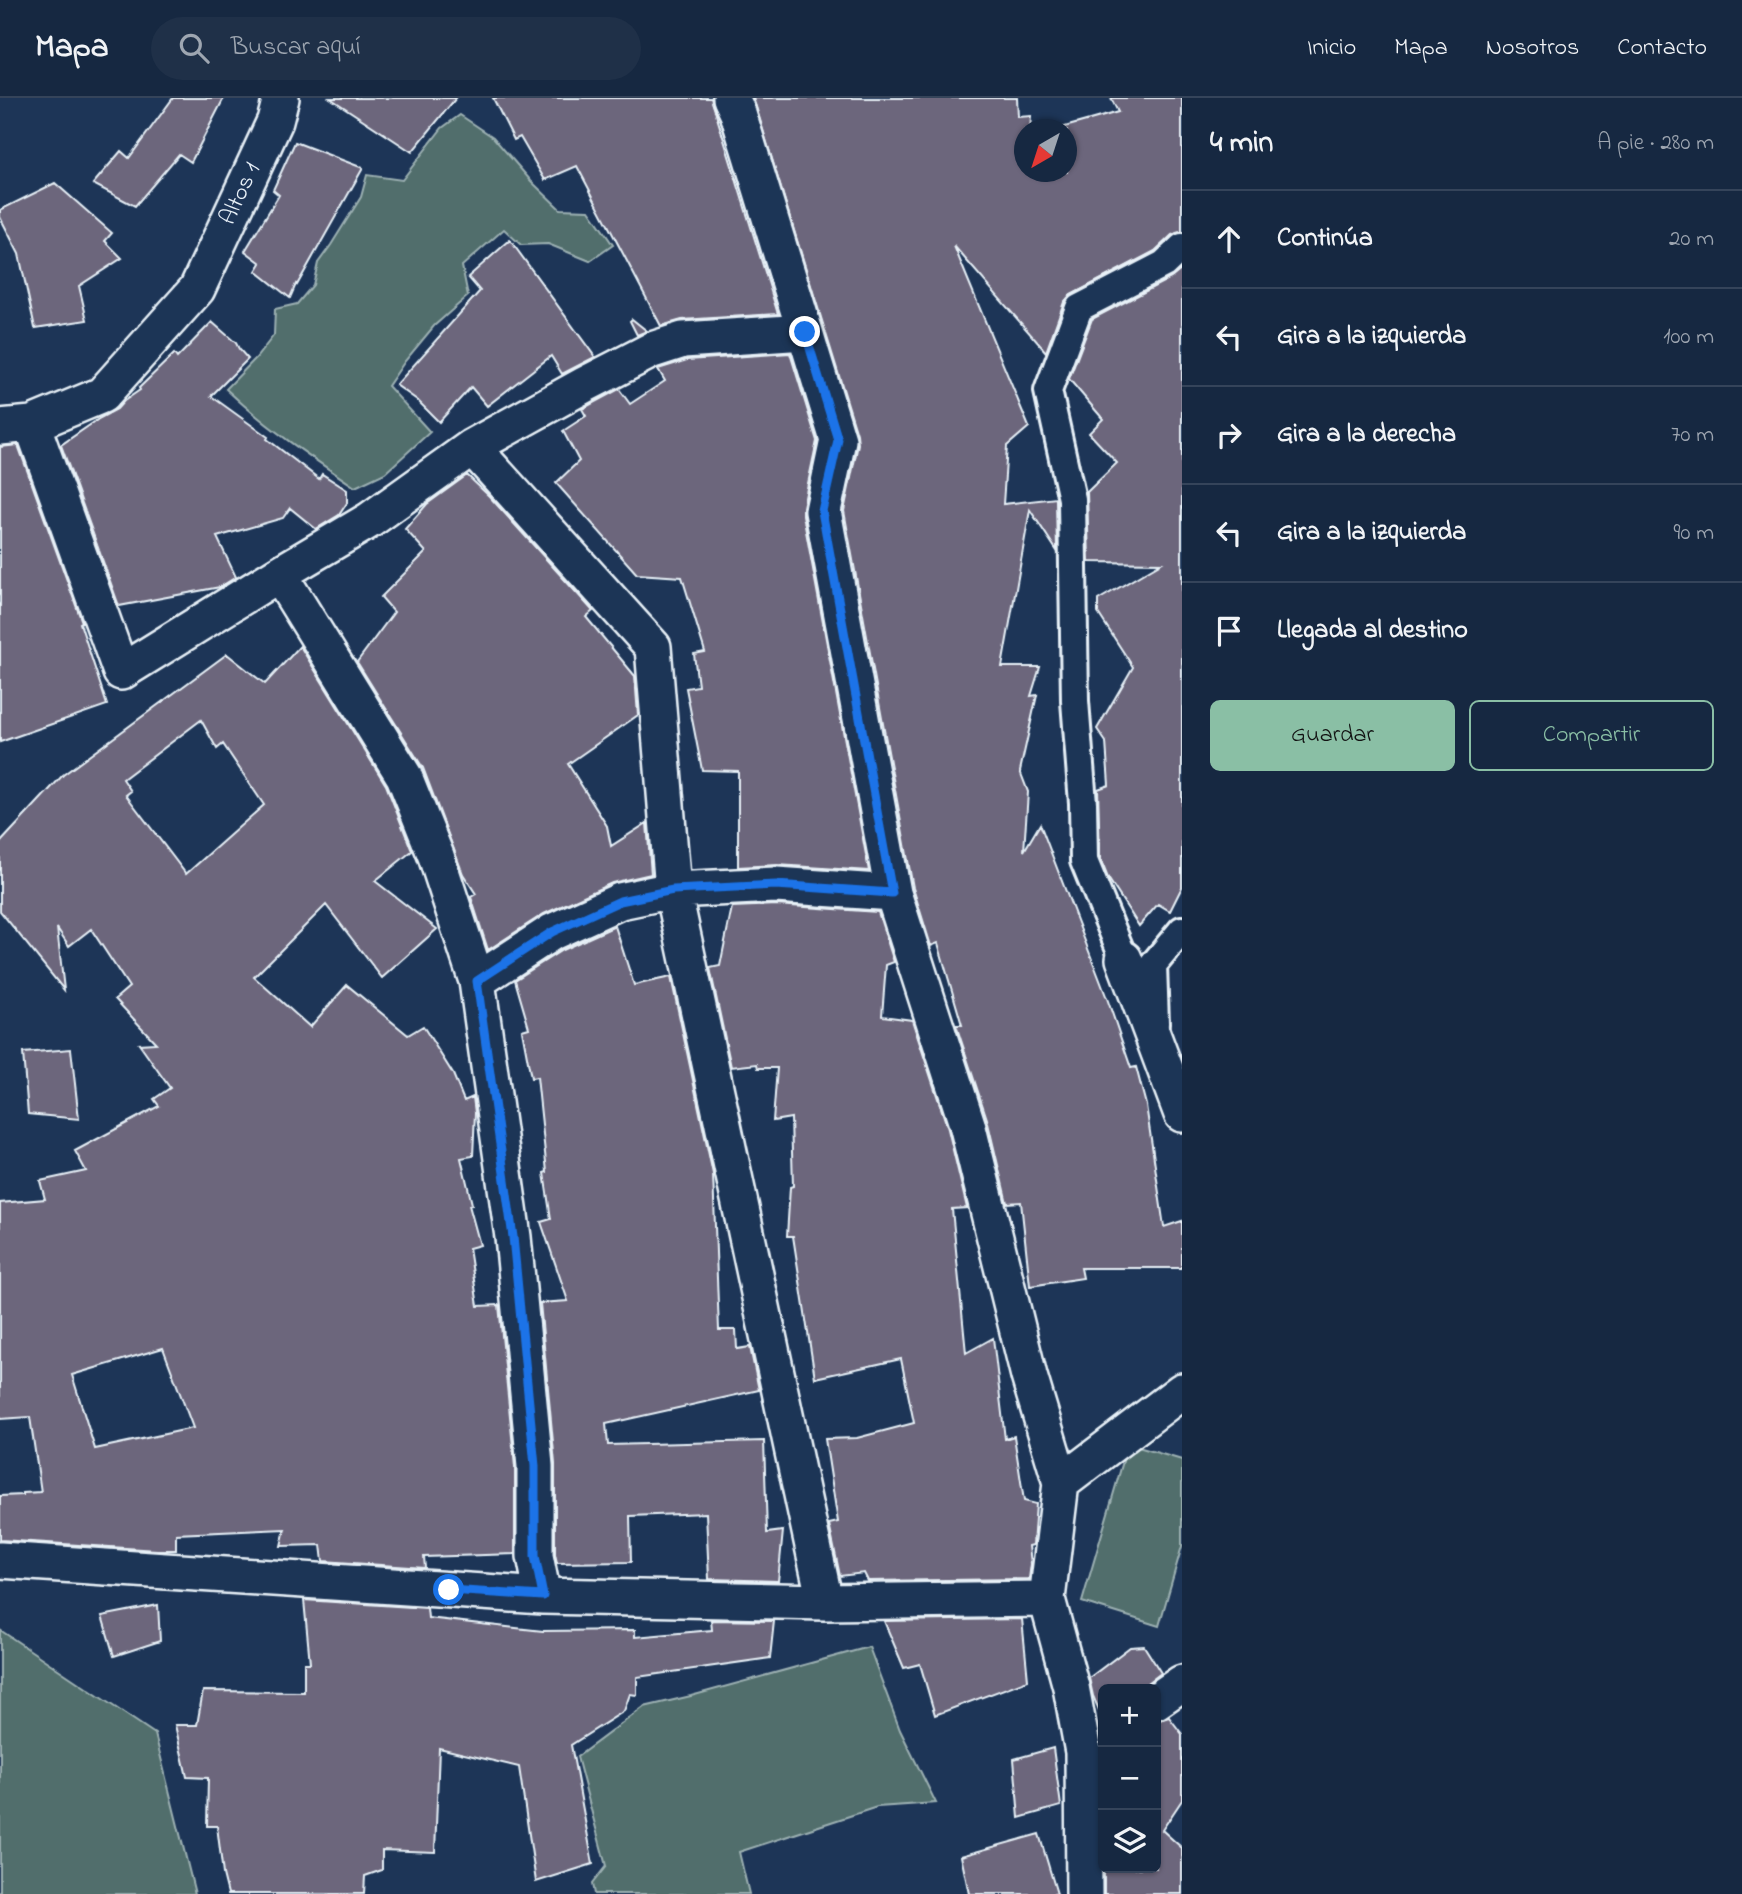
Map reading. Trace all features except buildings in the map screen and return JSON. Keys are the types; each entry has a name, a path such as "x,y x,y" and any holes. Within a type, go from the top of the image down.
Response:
{"street":[{"name":"Altos 1","path":"16,426 102,395 197,289 275,121 281,98"},
{"path":"731,98 738,113 838,440 822,511 892,893 967,1124 1029,1376 1061,1483 1047,1599 1071,1687 1093,1745 1084,1894"},
{"path":"1182,247 1164,264 1079,308 1048,391 1072,499 1075,701 1083,803 1084,861 1182,1114"},
{"path":"16,426 121,672 370,520 472,447 652,350 683,340 805,332"},
{"path":"472,447 653,648 673,890 825,1602"},
{"path":"279,574 404,776 436,856 477,981 513,1237 535,1466 535,1556 543,1596"},
{"path":"477,981 552,932 620,901 673,890 776,885 892,893"},
{"path":"1156,1043 1153,965 1182,930"},
{"path":"1061,1483 1182,1391"},
{"path":"0,1560 543,1596 825,1602 1047,1599"},
{"path":"1161,1698 1182,1683"}],"green space":[{"path":"460,115 493,137 531,181 560,209 589,210 613,245 590,261 548,244 521,245 504,229 462,266 468,296 434,326 388,386 430,432 385,473 355,487 272,429 226,389 274,335 275,309 297,304 313,285 318,263 361,197 367,175 402,180 442,128"},
{"path":"1128,1444 1182,1460 1182,1546 1159,1626 1082,1602"},
{"path":"0,1630 155,1734 195,1894 0,1894"},
{"path":"869,1647 900,1730 936,1803 877,1807 739,1852 749,1894 594,1894 592,1884 606,1866 577,1757 644,1707"}],"route":[{"path":"449,1590 543,1596 535,1556 535,1466 513,1237 477,981 552,932 620,901 673,890 776,885 892,893 822,511 838,440 805,332"}]}
